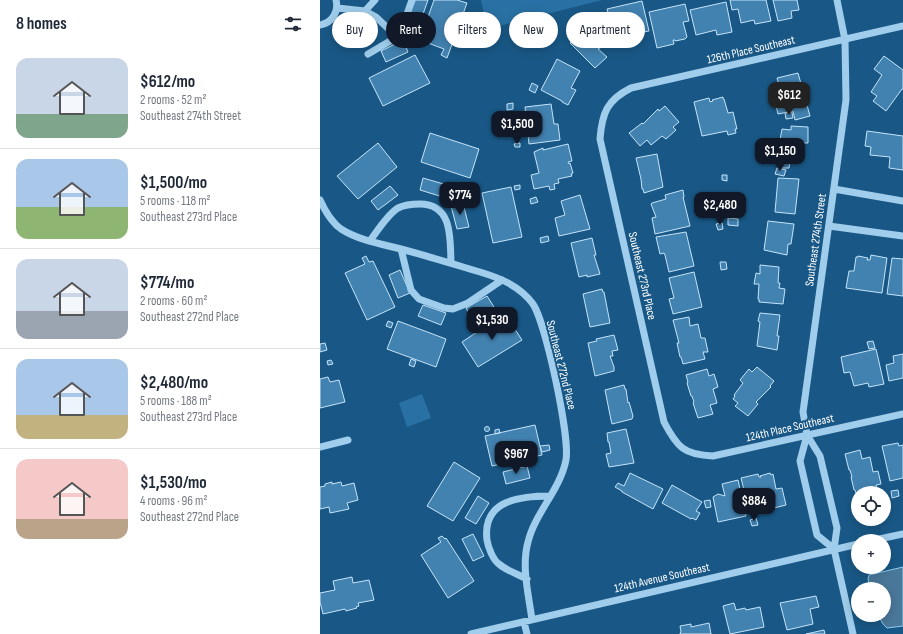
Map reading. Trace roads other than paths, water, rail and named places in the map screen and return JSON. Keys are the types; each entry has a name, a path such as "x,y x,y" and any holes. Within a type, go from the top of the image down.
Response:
{"street":[{"path":"320,26 332,19 337,8 336,0"},
{"path":"365,11 375,0"},
{"path":"408,12 412,0"},
{"name":"Southeast 274th Street","path":"837,0 845,40 846,100 803,412 807,435 820,456 837,528 834,549 853,634"},
{"path":"337,8 365,11 376,17 386,27"},
{"name":"126th Place Southeast","path":"610,104 619,94 631,88 903,26"},
{"path":"368,54 386,43"},
{"name":"Southeast 273rd Place","path":"610,104 602,121 600,139 664,422 672,438 682,449"},
{"path":"834,189 903,201"},
{"name":"Southeast 272nd Place","path":"320,200 325,212 340,228 357,237 451,263 502,280 516,287 533,304 545,334 557,389 565,432 566,459 560,477 528,542 525,567 532,620"},
{"path":"370,240 390,215 399,207 415,204 426,204 438,208 446,220 450,233 451,263"},
{"path":"829,226 903,236"},
{"path":"401,249 411,290 419,299 444,308 453,309 468,303 502,280"},
{"name":"124th Place Southeast","path":"682,449 699,455 713,456 903,414"},
{"name":"Southeast 274th Street","path":"807,435 800,461 817,535 834,549"},
{"path":"320,447 348,440"},
{"path":"527,579 499,564 494,557 488,542 486,528 490,518 498,507 510,500 529,496 550,496"},
{"path":"891,537 903,534"},
{"name":"124th Avenue Southeast","path":"471,634 851,545"},
{"path":"524,622 527,634"}]}
